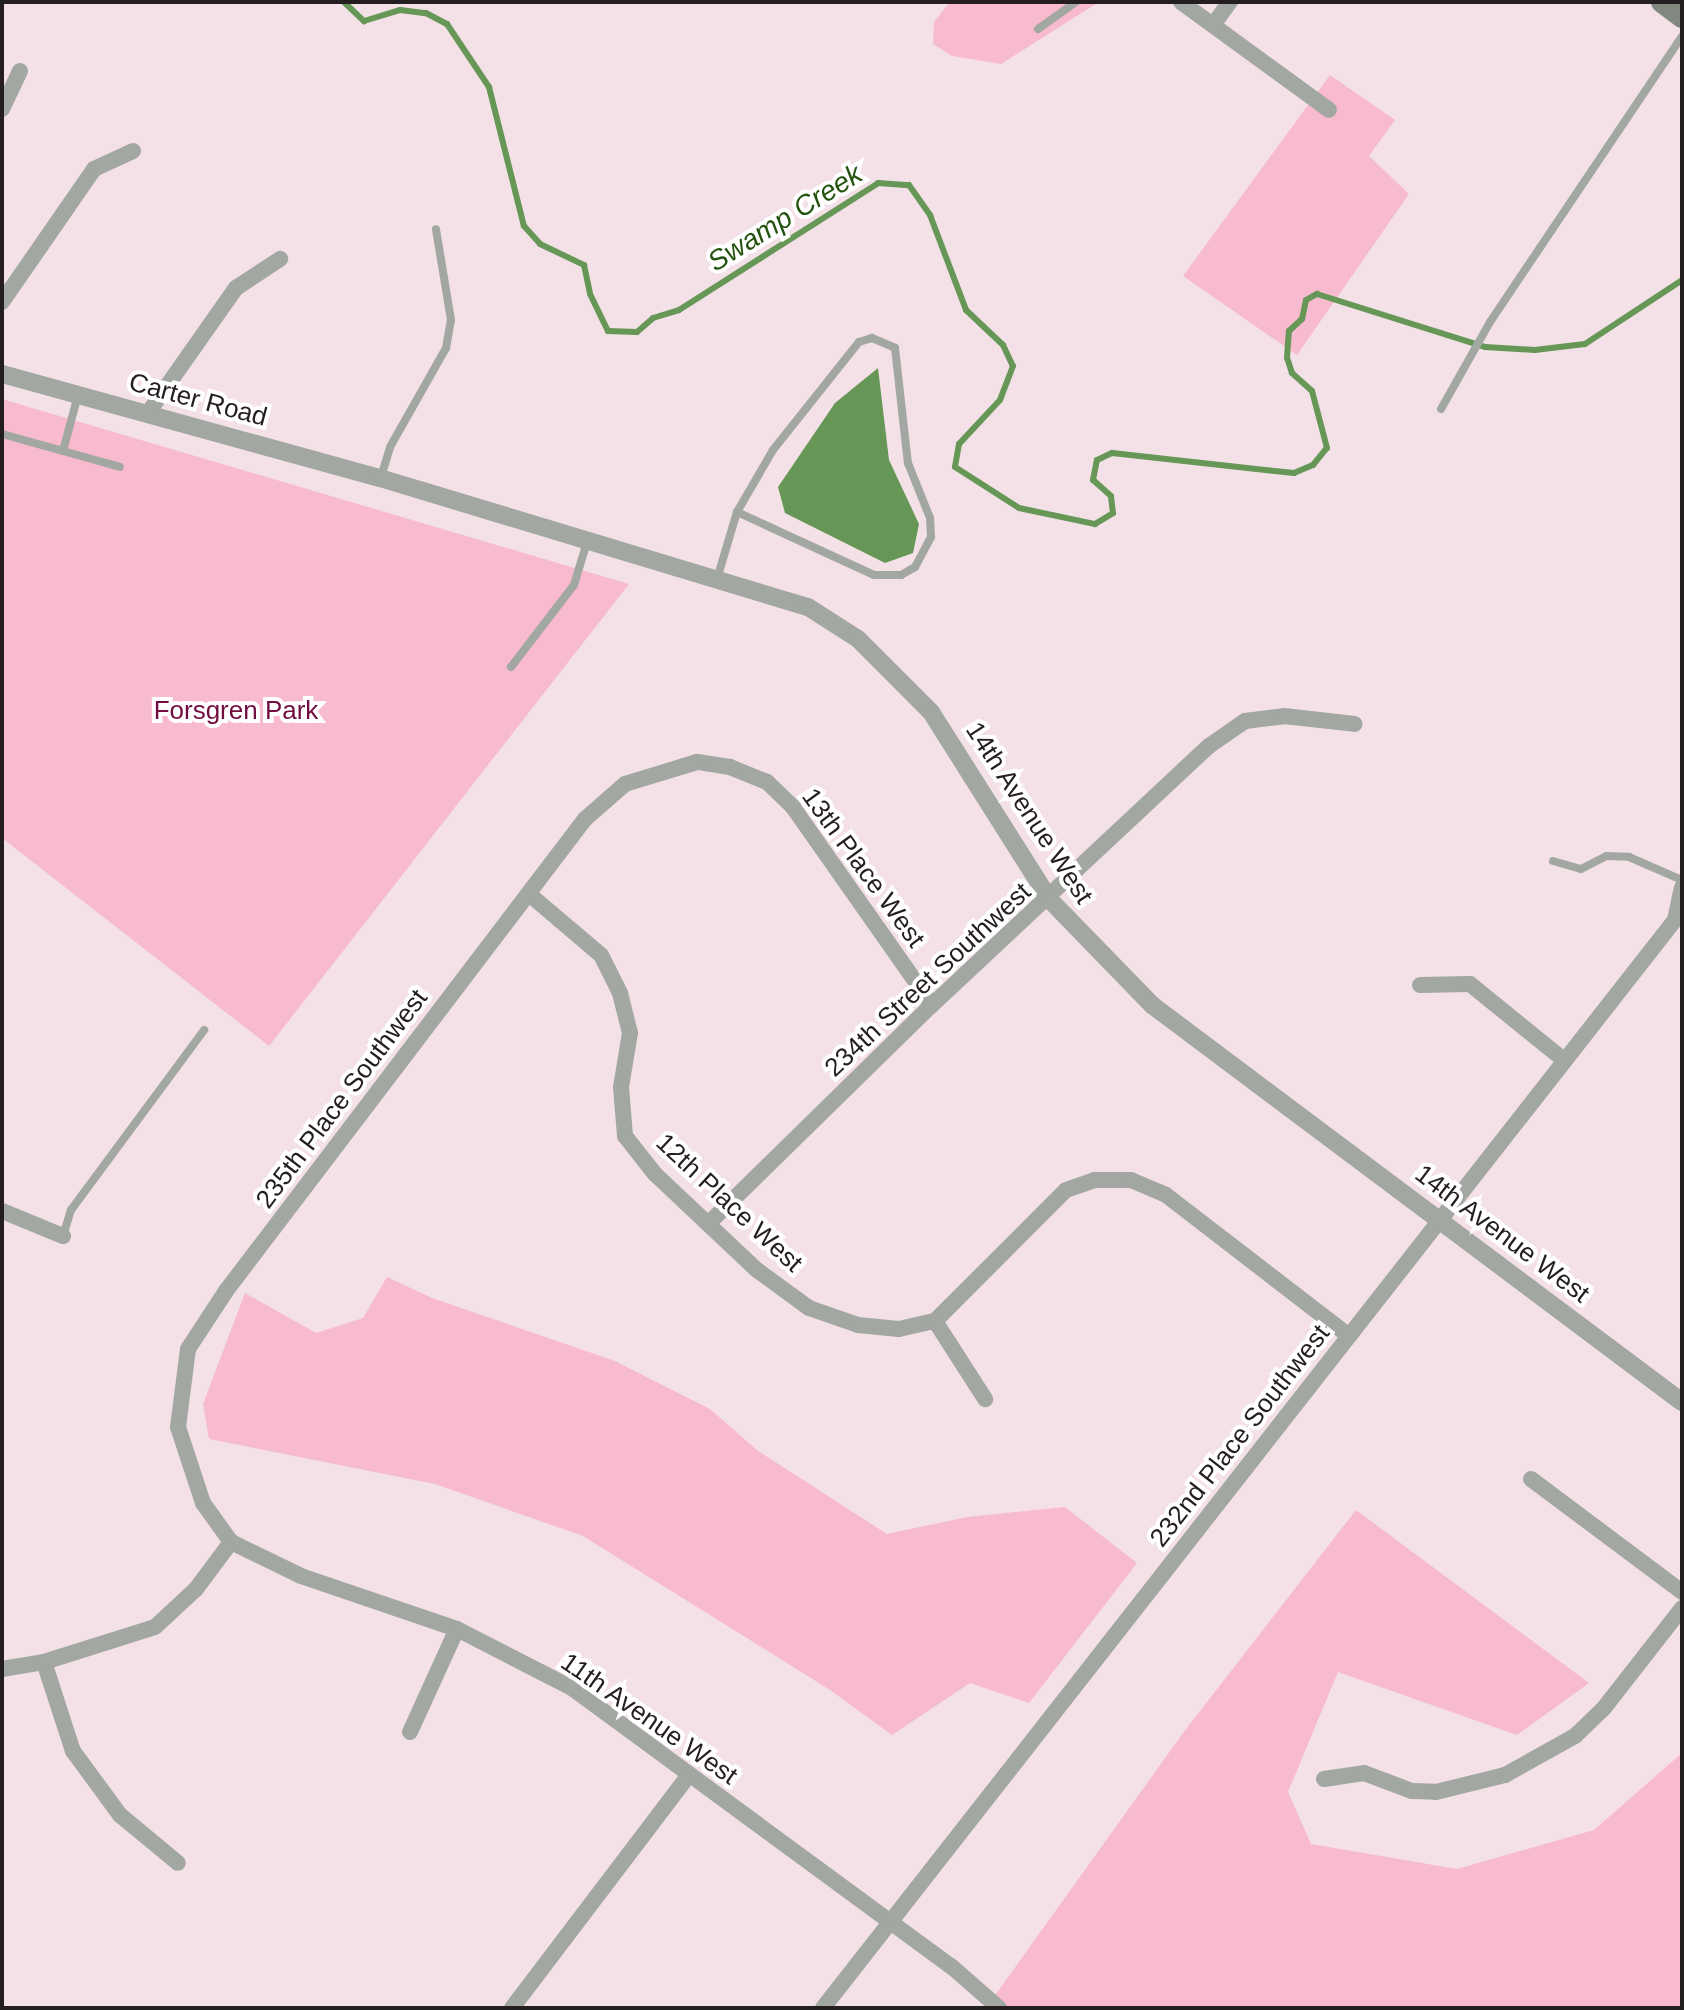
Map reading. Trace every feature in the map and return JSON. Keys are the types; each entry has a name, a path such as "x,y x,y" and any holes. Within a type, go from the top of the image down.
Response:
{"main road":[{"path":"1662,2 1682,17"}],"street":[{"path":"1181,2 1329,110"},
{"path":"1213,25 1230,2"},
{"path":"2,109 20,71"},
{"path":"2,302 94,169 133,151"},
{"path":"148,413 236,288 280,259"},
{"name":"Carter Road","path":"2,374 380,478"},
{"name":"14th Avenue West","path":"380,478 808,607 858,639 896,673 931,712 1049,899 1152,1005 1682,1402"},
{"name":"234th Street Southwest","path":"708,1224 932,1005 1049,899 1209,746 1245,721 1284,716 1355,724"},
{"name":"235th Place Southwest","path":"231,1542 203,1503 184,1456 179,1389 188,1349 226,1291 585,819 625,784 697,762"},
{"name":"13th Place West","path":"697,762 730,767 767,782 793,807 932,1005"},
{"name":"232nd Place Southwest","path":"823,2008 886,1922 1675,920 1682,888"},
{"name":"12th Place West","path":"529,894 601,955 620,993 630,1033 621,1087 625,1136 708,1224 757,1270 809,1308 858,1325 899,1329 935,1321"},
{"path":"1420,985 1470,984 1564,1060"},
{"path":"985,1399 935,1321 1066,1190 1095,1180 1131,1180 1166,1195 1349,1336"},
{"path":"2,1211 63,1236"},
{"path":"1531,1479 1682,1592"},
{"path":"2,1669 44,1662 155,1627 196,1589 231,1542"},
{"name":"11th Avenue West","path":"231,1542 301,1576 457,1629 572,1688 886,1922 951,1966 999,2008"},
{"path":"1324,1779 1364,1773 1412,1791 1436,1792 1505,1775 1575,1736 1682,1608"},
{"path":"410,1732 457,1629"},
{"path":"44,1662 73,1751 120,1815 178,1863"},
{"path":"512,2008 689,1775"}],"lane":[{"path":"1038,29 1076,2"},
{"path":"1441,409 1490,322 1682,36"},
{"path":"380,478 390,447 446,348 451,320 436,229"},
{"path":"717,579 737,512 773,450 859,342 872,338 895,348 908,463 930,518 931,537 915,567 901,575 874,575 737,512"},
{"path":"63,451 78,394"},
{"path":"2,434 120,467"},
{"path":"511,667 574,585 587,542"},
{"path":"1553,861 1581,869 1606,856 1629,857 1682,880"},
{"path":"63,1236 71,1210 204,1030"}],"green space":[{"path":"950,2 1099,2 1001,64 952,56 933,44 934,22"},
{"path":"1330,75 1395,120 1369,156 1409,194 1297,355 1183,276"},
{"name":"Forsgren Park","path":"2,399 629,584 269,1046 2,838"},
{"path":"387,1277 432,1298 615,1361 710,1409 758,1451 887,1534 967,1517 1065,1507 1137,1563 1029,1703 970,1683 892,1735 830,1690 583,1536 435,1484 209,1439 203,1404 245,1293 316,1333 363,1318"},
{"path":"1356,1510 1589,1683 1517,1735 1338,1672 1288,1792 1311,1844 1457,1869 1594,1830 1682,1753 1682,2008 986,2008 1183,1733"}],"shaded area":[{"path":"878,368 889,460 919,524 913,553 885,563 785,513 778,487 835,403"}],"waterway":[{"name":"Swamp Creek","path":"344,2 364,21 400,10 426,13 447,24 489,87 524,226 540,244 584,265 590,294 608,331 637,332 653,318 679,310 878,183 909,185 930,215 966,310 1003,345 1013,366 1000,400 959,444 955,467 1019,508 1095,524 1113,513 1111,496 1093,480 1097,460 1112,453 1294,473 1313,465 1327,448 1312,391 1292,373 1287,358 1289,331 1302,319 1306,300 1317,294 1485,347 1535,350 1585,344 1682,280"}]}
